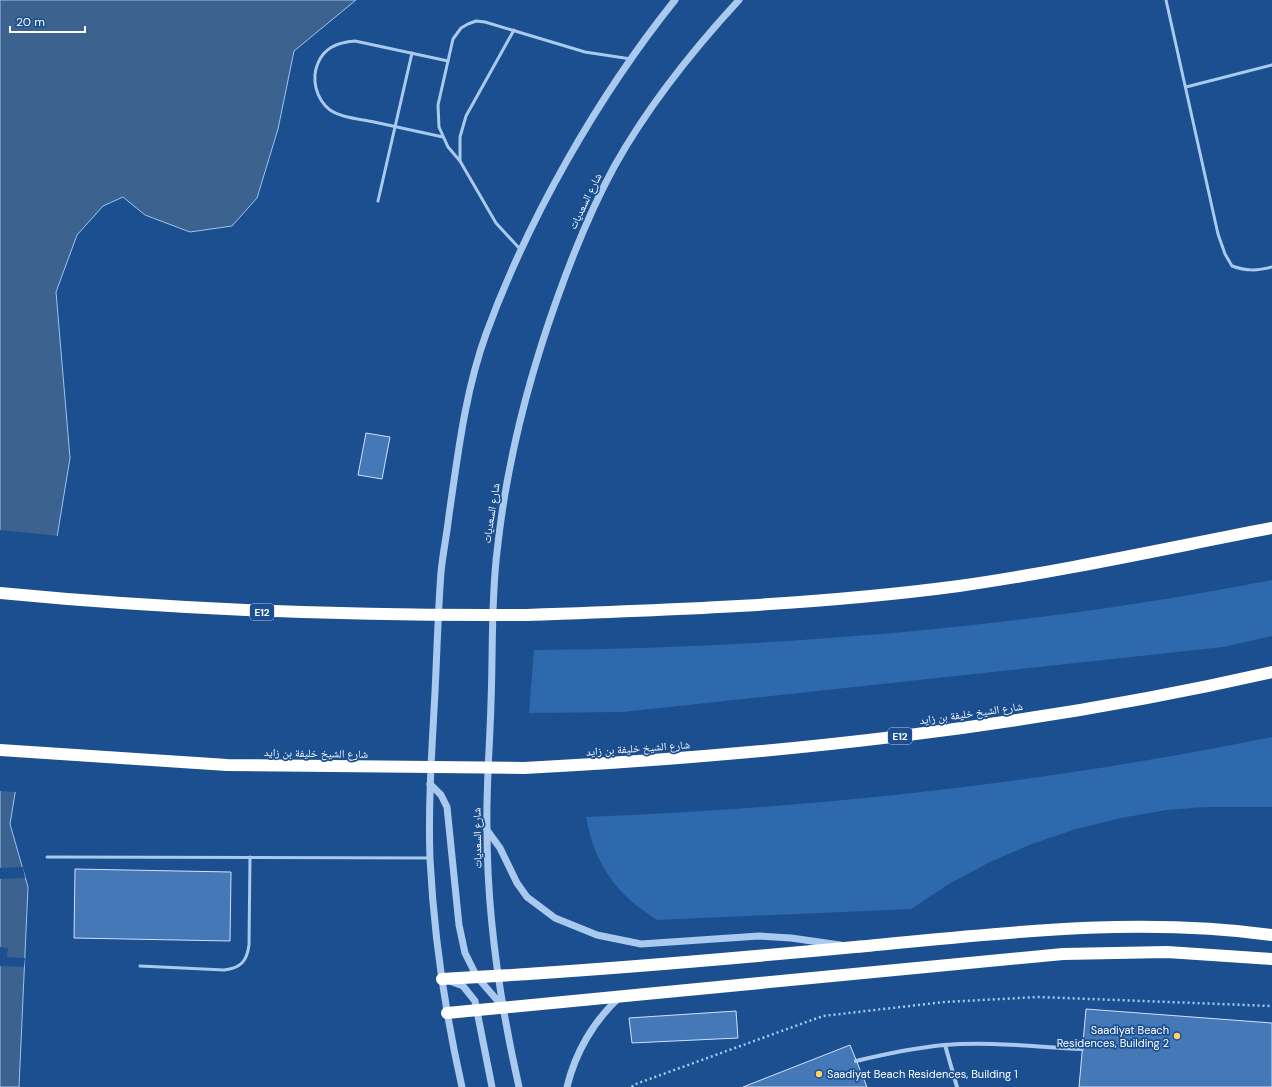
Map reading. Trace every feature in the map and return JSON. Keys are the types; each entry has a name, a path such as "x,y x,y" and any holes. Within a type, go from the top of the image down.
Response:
{"highway":[{"name":"E12","path":"0,593 179,608 299,613 525,614 741,605 847,597 959,586 1070,568 1272,528"},
{"name":"شارع الشيخ خليفة بن زايد","path":"0,750 227,765 524,768 646,762 889,738 1010,721 1108,704 1272,672"},
{"path":"442,979 499,977 979,935 1102,926 1227,929 1272,935"},
{"path":"447,1013 1064,954 1167,952 1272,959"}],"street":[{"path":"462,1087 447,1013 442,979 430,858 430,784 441,570 456,462 474,373 485,336 520,249 562,170 631,59 675,0"},
{"name":"شارع السعديات","path":"519,1087 504,1008 492,922 487,830 496,554 509,472 518,428 544,334 574,249 614,167 663,91 691,55 739,0"},
{"path":"430,784 441,795 447,807 459,925 465,953 477,977 504,1008"},
{"path":"487,830 500,848 517,883 527,897 555,918 597,935 641,944 759,936 823,942 854,947"},
{"path":"442,979 463,986 472,997 478,1010 492,1087"},
{"path":"567,1087 581,1048 591,1031 611,1006 621,997"},
{"path":"856,1061 894,1052 945,1045 1001,1045 1082,1049"},
{"path":"945,1045 957,1087"}],"lane":[{"path":"1166,0 1218,234 1225,254 1232,266 1244,270 1261,270 1272,267"},
{"path":"520,249 496,223 460,161 448,147 439,127 438,105 455,35 468,24 476,21 485,22 585,52 631,59"},
{"path":"460,161 460,137 466,116 514,30"},
{"path":"443,137 339,114 322,102 314,84 318,62 324,53 333,46 343,42 355,41 448,61"},
{"path":"378,201 412,54"},
{"path":"1186,88 1272,66"},
{"path":"47,857 430,858"},
{"path":"140,966 224,970 234,968 243,963 248,955 249,945 250,857"}],"path":[{"path":"632,1087 633,1085 823,1016 944,1002 1039,997 1272,1006"}],"shaded area":[{"path":"0,0 356,0 294,51 278,129 257,198 232,226 190,232 145,215 123,197 103,206 77,235 56,292 70,458 10,824 28,887 19,1087 0,1087"},
{"path":"1272,580 1272,636 1223,647 623,712 529,713 534,650 720,645 905,632 1089,610"},
{"path":"1272,737 1272,807 1206,807 1166,810 1121,818 1076,829 1032,844 990,862 949,884 911,909 657,920 630,900 610,877 595,850 586,817 758,807 930,791 1102,768"}],"pier":[{"path":"0,530 59,536 17,792 0,791"},
{"path":"23,867 25,878 0,879 0,868"},
{"path":"0,947 8,948 7,957 25,958 24,967 0,966"}],"building":[{"path":"366,433 390,437 382,479 358,475"},
{"path":"75,869 231,872 230,941 74,938"},
{"name":"Saadiyat Beach Residences, Building 2","path":"1086,1009 1272,1023 1272,1087 1079,1087"},
{"path":"736,1011 738,1038 632,1043 629,1018"},
{"name":"Saadiyat Beach Residences, Building 1","path":"850,1045 867,1087 743,1087"}],"place":[{"name":"Saadiyat Beach Residences, Building 2","path":"1177,1036"},
{"name":"Saadiyat Beach Residences, Building 1","path":"819,1074"}]}
